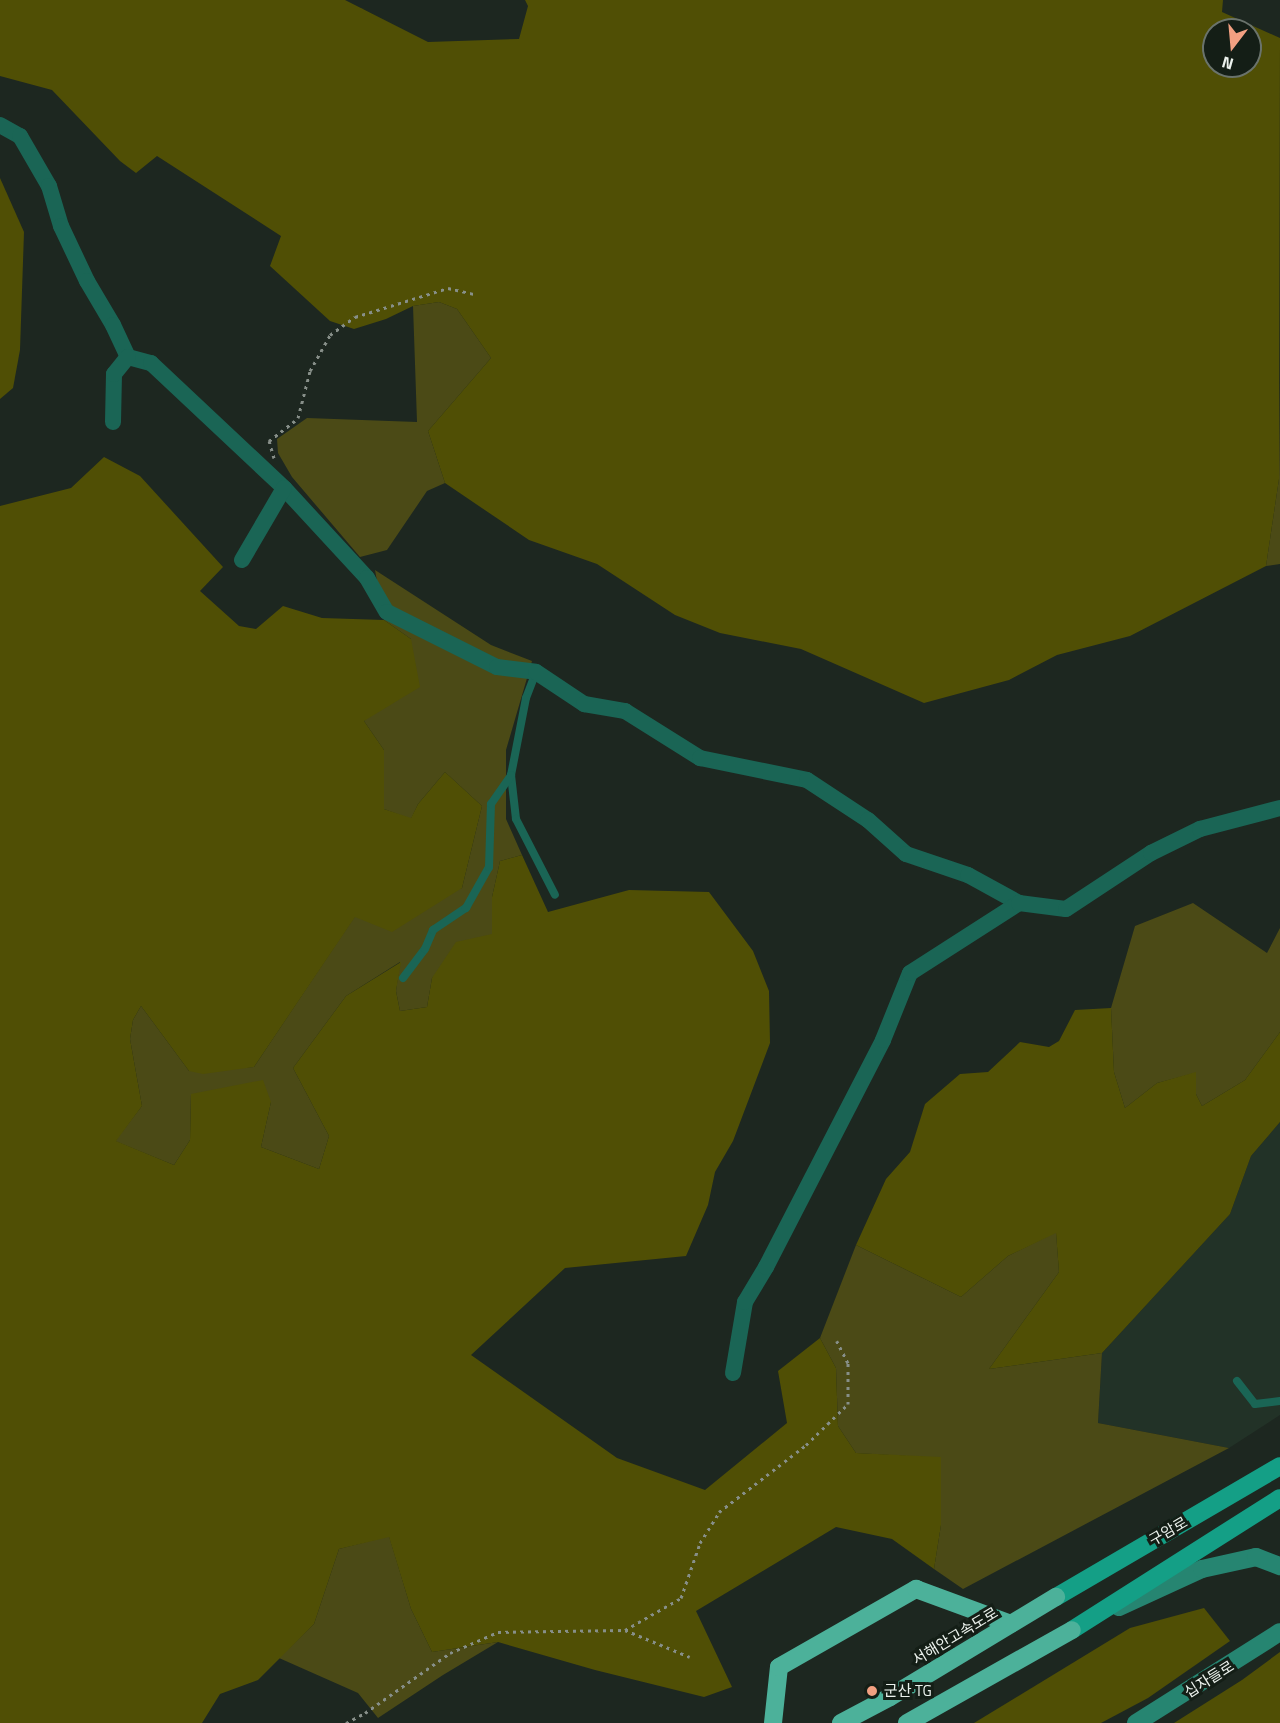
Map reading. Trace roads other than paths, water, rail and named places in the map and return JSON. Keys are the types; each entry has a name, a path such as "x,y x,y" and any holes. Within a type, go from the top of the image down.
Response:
{"highway":[{"path":"773,1723 779,1668 916,1589 1011,1624"},
{"name":"서해안고속도로","path":"841,1723 890,1697 1056,1597"},
{"path":"907,1723 1072,1630"}],"main road":[{"name":"구암로","path":"1056,1597 1280,1466"},
{"name":"구암로","path":"1072,1630 1280,1498"},
{"path":"1072,1630 1202,1569 1256,1557 1280,1566"},
{"name":"십자들로","path":"1136,1723 1280,1632"}],"street":[{"path":"0,124 20,136 49,186 70,244 128,357 151,363 284,488 367,578 387,612 497,667 536,672 584,704 625,711 700,758 807,780 868,820 906,854 968,875 1019,903 1066,909 1151,853 1200,829 1280,808"},
{"path":"113,422 114,374 128,357"},
{"path":"242,560 284,488"},
{"path":"733,1373 745,1302 766,1267 884,1040 910,974 1019,903"}],"lane":[{"path":"536,672 526,698 511,775 516,819 555,895"},
{"path":"403,978 425,949 433,930 466,908 489,867 490,804 511,775"},
{"path":"1238,1381 1255,1404 1280,1401"}],"place":[{"name":"군산 TG","path":"872,1691"}]}
